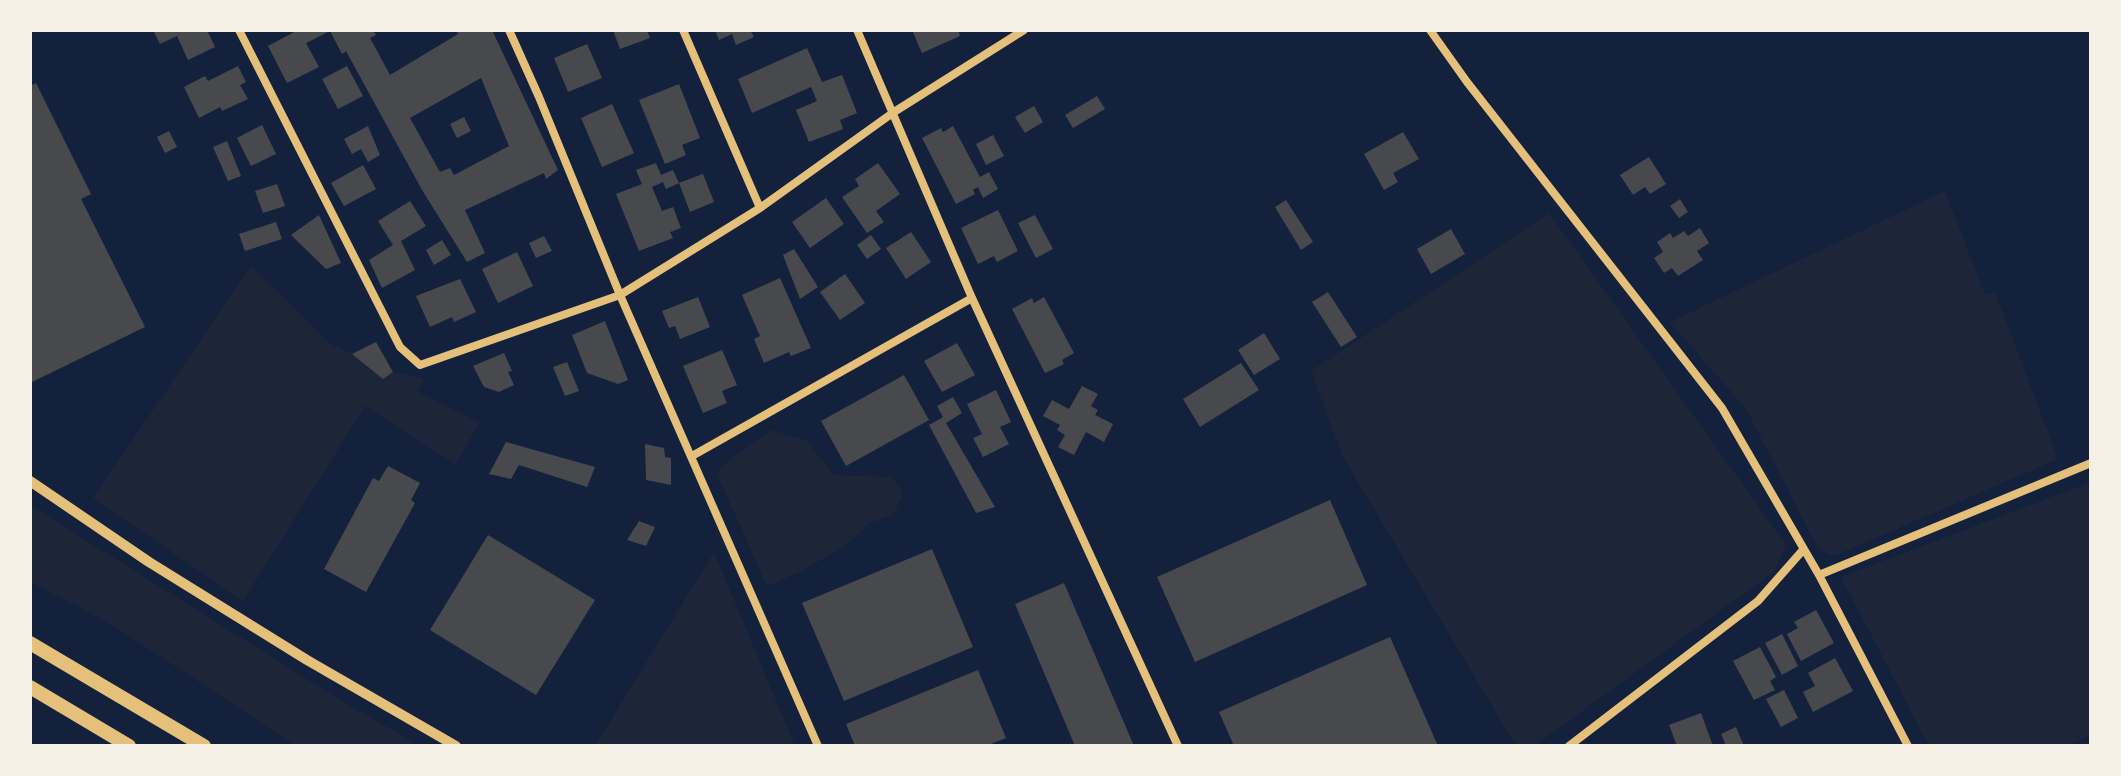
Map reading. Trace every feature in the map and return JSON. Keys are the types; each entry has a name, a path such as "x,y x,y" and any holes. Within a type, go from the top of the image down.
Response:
{"highway":[{"path":"30,643 204,746"},
{"path":"30,687 129,746"}],"street":[{"path":"239,30 400,347 420,365 620,295 760,208 894,112 1024,30"},
{"path":"509,30 620,295 818,746"},
{"path":"683,30 760,208"},
{"path":"857,30 972,298 1178,746"},
{"path":"1430,30 1467,82 1722,408 1819,575 1908,746"},
{"path":"692,456 972,298"},
{"path":"1819,575 2091,463"},
{"path":"30,481 162,571 456,746"},
{"path":"1569,746 1758,601 1803,550"}],"shaded area":[{"path":"1945,191 1985,295 1995,292 2058,459 1834,556 1819,550 1746,409 1670,322"},
{"path":"1549,213 1786,545 1775,571 1534,746 1516,746 1343,457 1311,371"},
{"path":"251,266 329,343 352,354 383,378 393,372 423,379 418,392 480,423 455,464 365,406 243,601 93,498"},
{"path":"771,430 806,440 834,475 892,477 903,493 894,514 870,523 847,544 802,571 767,586 717,474 722,466"},
{"path":"2091,482 2091,735 2067,746 1929,746 1841,577"},
{"path":"30,505 340,700 420,746 296,746 108,622 30,582"},
{"path":"714,552 795,746 595,746"}],"building":[{"path":"153,30 207,30 215,47 188,60 177,36 160,44"},
{"path":"298,30 373,30 376,35 370,38 390,75 458,34 456,30 492,30 558,170 546,179 544,173 465,210 485,253 467,262 422,190 346,51 342,54 330,31 306,43 319,67 287,83 268,46","holes":["481,78 509,146 454,175 450,168 440,172 410,118"]},
{"path":"613,30 647,30 650,38 620,49"},
{"path":"715,30 750,30 754,37 736,45 732,34 719,40"},
{"path":"912,30 958,30 960,36 922,53"},
{"path":"587,44 602,78 568,92 554,58"},
{"path":"807,48 822,82 842,75 857,113 840,120 843,129 809,142 796,110 817,101 811,87 752,113 738,79"},
{"path":"238,66 246,82 240,85 248,99 222,111 220,107 199,118 184,87 205,76 208,81"},
{"path":"347,66 363,96 338,109 322,79"},
{"path":"36,83 91,194 81,199 145,327 30,383 30,86"},
{"path":"679,84 700,138 682,145 686,155 665,164 639,100"},
{"path":"1097,96 1105,109 1073,128 1065,115"},
{"path":"612,104 634,153 602,167 581,118"},
{"path":"1034,106 1043,122 1025,133 1015,117"},
{"path":"464,117 471,131 457,138 450,124"},
{"path":"262,125 276,154 251,166 237,138"},
{"path":"368,126 380,155 368,162 361,149 352,154 344,139"},
{"path":"953,126 980,177 989,172 998,189 983,198 978,187 973,190 975,194 956,204 922,138 941,128 943,132"},
{"path":"169,131 177,147 165,153 157,137"},
{"path":"1403,132 1419,159 1393,173 1398,182 1384,190 1364,154"},
{"path":"993,135 1004,156 986,165 976,144"},
{"path":"227,141 241,176 228,181 213,147"},
{"path":"1649,157 1666,184 1650,194 1645,187 1633,195 1620,175"},
{"path":"656,163 661,175 673,170 679,183 666,189 663,182 652,187 662,211 673,207 681,228 670,232 673,238 639,251 616,194 642,184 636,170"},
{"path":"878,163 900,194 876,211 884,222 867,233 842,197 859,186 855,179"},
{"path":"363,165 376,189 344,206 331,183"},
{"path":"703,174 714,202 690,212 679,183"},
{"path":"277,184 285,206 263,213 255,191"},
{"path":"826,198 844,224 810,248 792,222"},
{"path":"1680,199 1688,212 1679,218 1670,206"},
{"path":"1286,200 1313,242 1301,250 1275,207"},
{"path":"410,201 426,226 401,241 415,270 382,288 369,260 393,245 378,221"},
{"path":"998,210 1018,251 997,262 994,256 978,264 961,228"},
{"path":"319,215 341,263 326,269 291,235"},
{"path":"1035,215 1053,249 1036,258 1018,223"},
{"path":"276,222 282,239 245,251 239,234"},
{"path":"1700,228 1709,243 1697,251 1703,260 1678,276 1672,268 1664,273 1654,258 1663,252 1657,242 1670,233 1673,238 1684,231 1688,236"},
{"path":"1451,229 1465,254 1431,274 1417,249"},
{"path":"911,232 931,262 906,279 886,248"},
{"path":"871,235 881,249 867,259 857,245"},
{"path":"544,236 552,251 536,258 529,243"},
{"path":"442,240 451,255 434,265 426,250"},
{"path":"794,249 818,287 800,299 783,255"},
{"path":"517,252 533,286 498,303 482,269"},
{"path":"845,274 865,303 840,320 820,292"},
{"path":"780,278 811,348 791,356 789,352 764,363 754,339 760,336 742,295"},
{"path":"460,279 476,312 454,322 452,317 430,327 416,296"},
{"path":"1328,292 1357,337 1341,347 1312,302"},
{"path":"698,297 710,327 680,339 675,326 669,328 662,311"},
{"path":"1044,297 1074,353 1062,360 1064,364 1045,373 1012,309 1032,298 1034,303"},
{"path":"605,321 628,380 618,384 587,373 572,335"},
{"path":"1264,333 1280,359 1254,375 1238,350"},
{"path":"376,342 393,372 383,379 352,354"},
{"path":"957,343 975,375 942,392 924,361"},
{"path":"722,350 737,385 722,391 727,403 703,413 683,366"},
{"path":"504,353 514,385 499,392 484,387 473,366"},
{"path":"567,362 579,391 565,396 553,367"},
{"path":"1241,363 1259,390 1200,427 1183,399"},
{"path":"904,375 929,420 846,466 821,421"},
{"path":"1082,386 1098,394 1091,406 1098,410 1095,415 1113,424 1104,442 1086,432 1074,455 1058,447 1065,435 1057,430 1060,425 1043,416 1052,400 1069,409"},
{"path":"996,390 1011,422 1000,427 1009,444 983,457 973,438 982,434 967,404"},
{"path":"953,397 962,413 946,423 995,507 976,513 929,425 943,417 937,406"},
{"path":"506,442 595,467 587,487 519,465 511,479 489,474"},
{"path":"645,444 664,448 665,457 671,458 671,485 646,480"},
{"path":"388,466 420,483 411,500 415,503 366,592 324,569 373,478 379,481"},
{"path":"1330,500 1367,585 1195,662 1157,577"},
{"path":"639,521 655,527 646,546 627,540"},
{"path":"488,535 595,600 536,695 430,630"},
{"path":"932,549 973,647 844,701 802,603"},
{"path":"1064,583 1134,746 1075,746 1015,604"},
{"path":"1816,610 1834,643 1801,661 1787,634 1798,628 1794,622"},
{"path":"1782,634 1798,666 1782,675 1765,643"},
{"path":"1390,637 1438,746 1234,746 1219,712"},
{"path":"1760,647 1776,677 1770,681 1775,690 1754,700 1733,661"},
{"path":"1835,658 1853,691 1813,712 1803,692 1815,686 1808,673"},
{"path":"978,670 1006,738 986,746 855,746 846,724"},
{"path":"1784,690 1798,718 1781,727 1766,699"},
{"path":"1701,713 1713,746 1677,746 1669,725"},
{"path":"1736,727 1744,746 1726,746 1721,734"}]}
